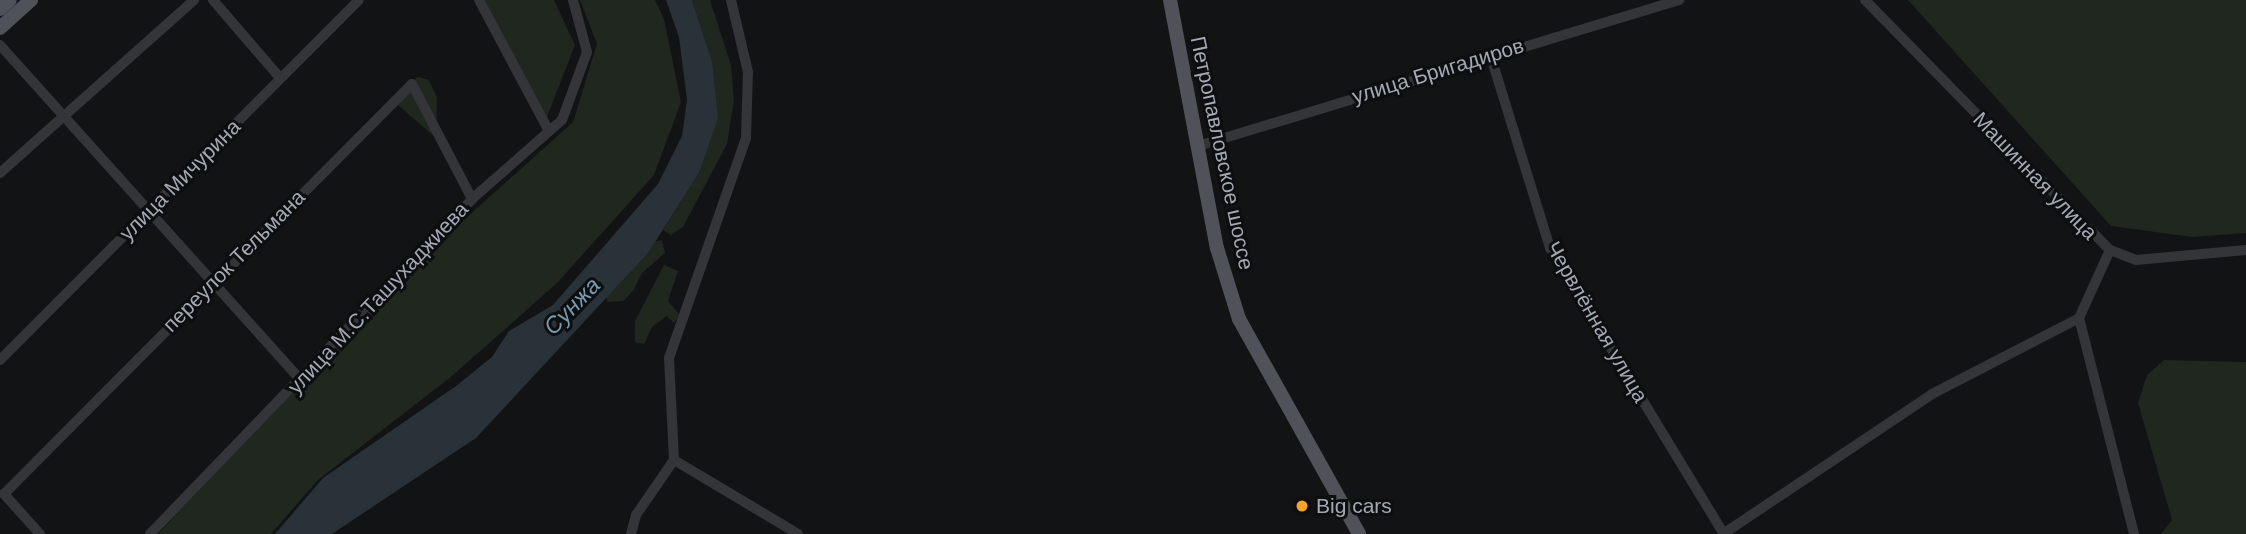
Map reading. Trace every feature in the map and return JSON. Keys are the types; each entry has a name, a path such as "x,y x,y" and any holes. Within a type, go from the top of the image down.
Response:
{"main road":[{"path":"0,9 10,0"},
{"path":"0,28 31,0"},
{"name":"Петропавловское шоссе","path":"1170,0 1217,248 1240,319 1359,534"}],"street":[{"path":"0,173 62,114 194,0"},
{"path":"213,0 280,78"},
{"name":"улица Мичурина","path":"0,360 359,0"},
{"path":"479,0 548,129"},
{"name":"улица М.С.Ташухаджиева","path":"150,534 301,380 472,199 548,129 562,120 587,52 573,0"},
{"path":"631,534 636,515 674,460 669,358 750,113 744,43 731,0"},
{"name":"улица Бригадиров","path":"1198,146 1490,54 1679,0"},
{"name":"Машинная улица","path":"1865,0 2110,250 2136,260 2246,250"},
{"path":"0,45 152,210 301,380"},
{"name":"Червлённая улица","path":"1490,54 1549,248 1724,534"},
{"name":"переулок Тельмана","path":"40,534 4,494 412,84 472,199"},
{"path":"1724,534 1932,394 2079,318 2110,250"},
{"path":"2079,318 2134,534"},
{"path":"674,460 798,534"}],"shaded area":[{"path":"481,0 554,0 575,45 545,122"},
{"path":"580,0 655,0 664,19 681,102 654,175 557,283 452,376 318,480 271,534 158,534 386,290 573,122 597,44"},
{"path":"692,0 710,0 731,65 734,101 727,144 683,227 671,235 663,230 699,173 712,61"},
{"path":"1908,0 2246,0 2246,233 2192,237 2111,226"},
{"path":"418,77 429,80 437,97 436,138 398,105 396,95"},
{"path":"662,240 665,253 642,273 633,291 623,301 607,302 606,293 651,243"},
{"path":"664,265 678,271 668,301 680,315 674,323 667,316 652,327 644,344 635,342 635,321"},
{"path":"2164,360 2246,362 2246,534 2161,534 2172,520 2138,403 2147,375"}],"water":[{"name":"Сунжа","path":"666,0 692,0 712,61 718,118 699,173 648,253 476,438 332,534 275,534 323,478 456,386 492,357 509,331 553,305 658,184 682,136 687,100 679,37"}],"place":[{"name":"Big cars","path":"1302,506"}]}
